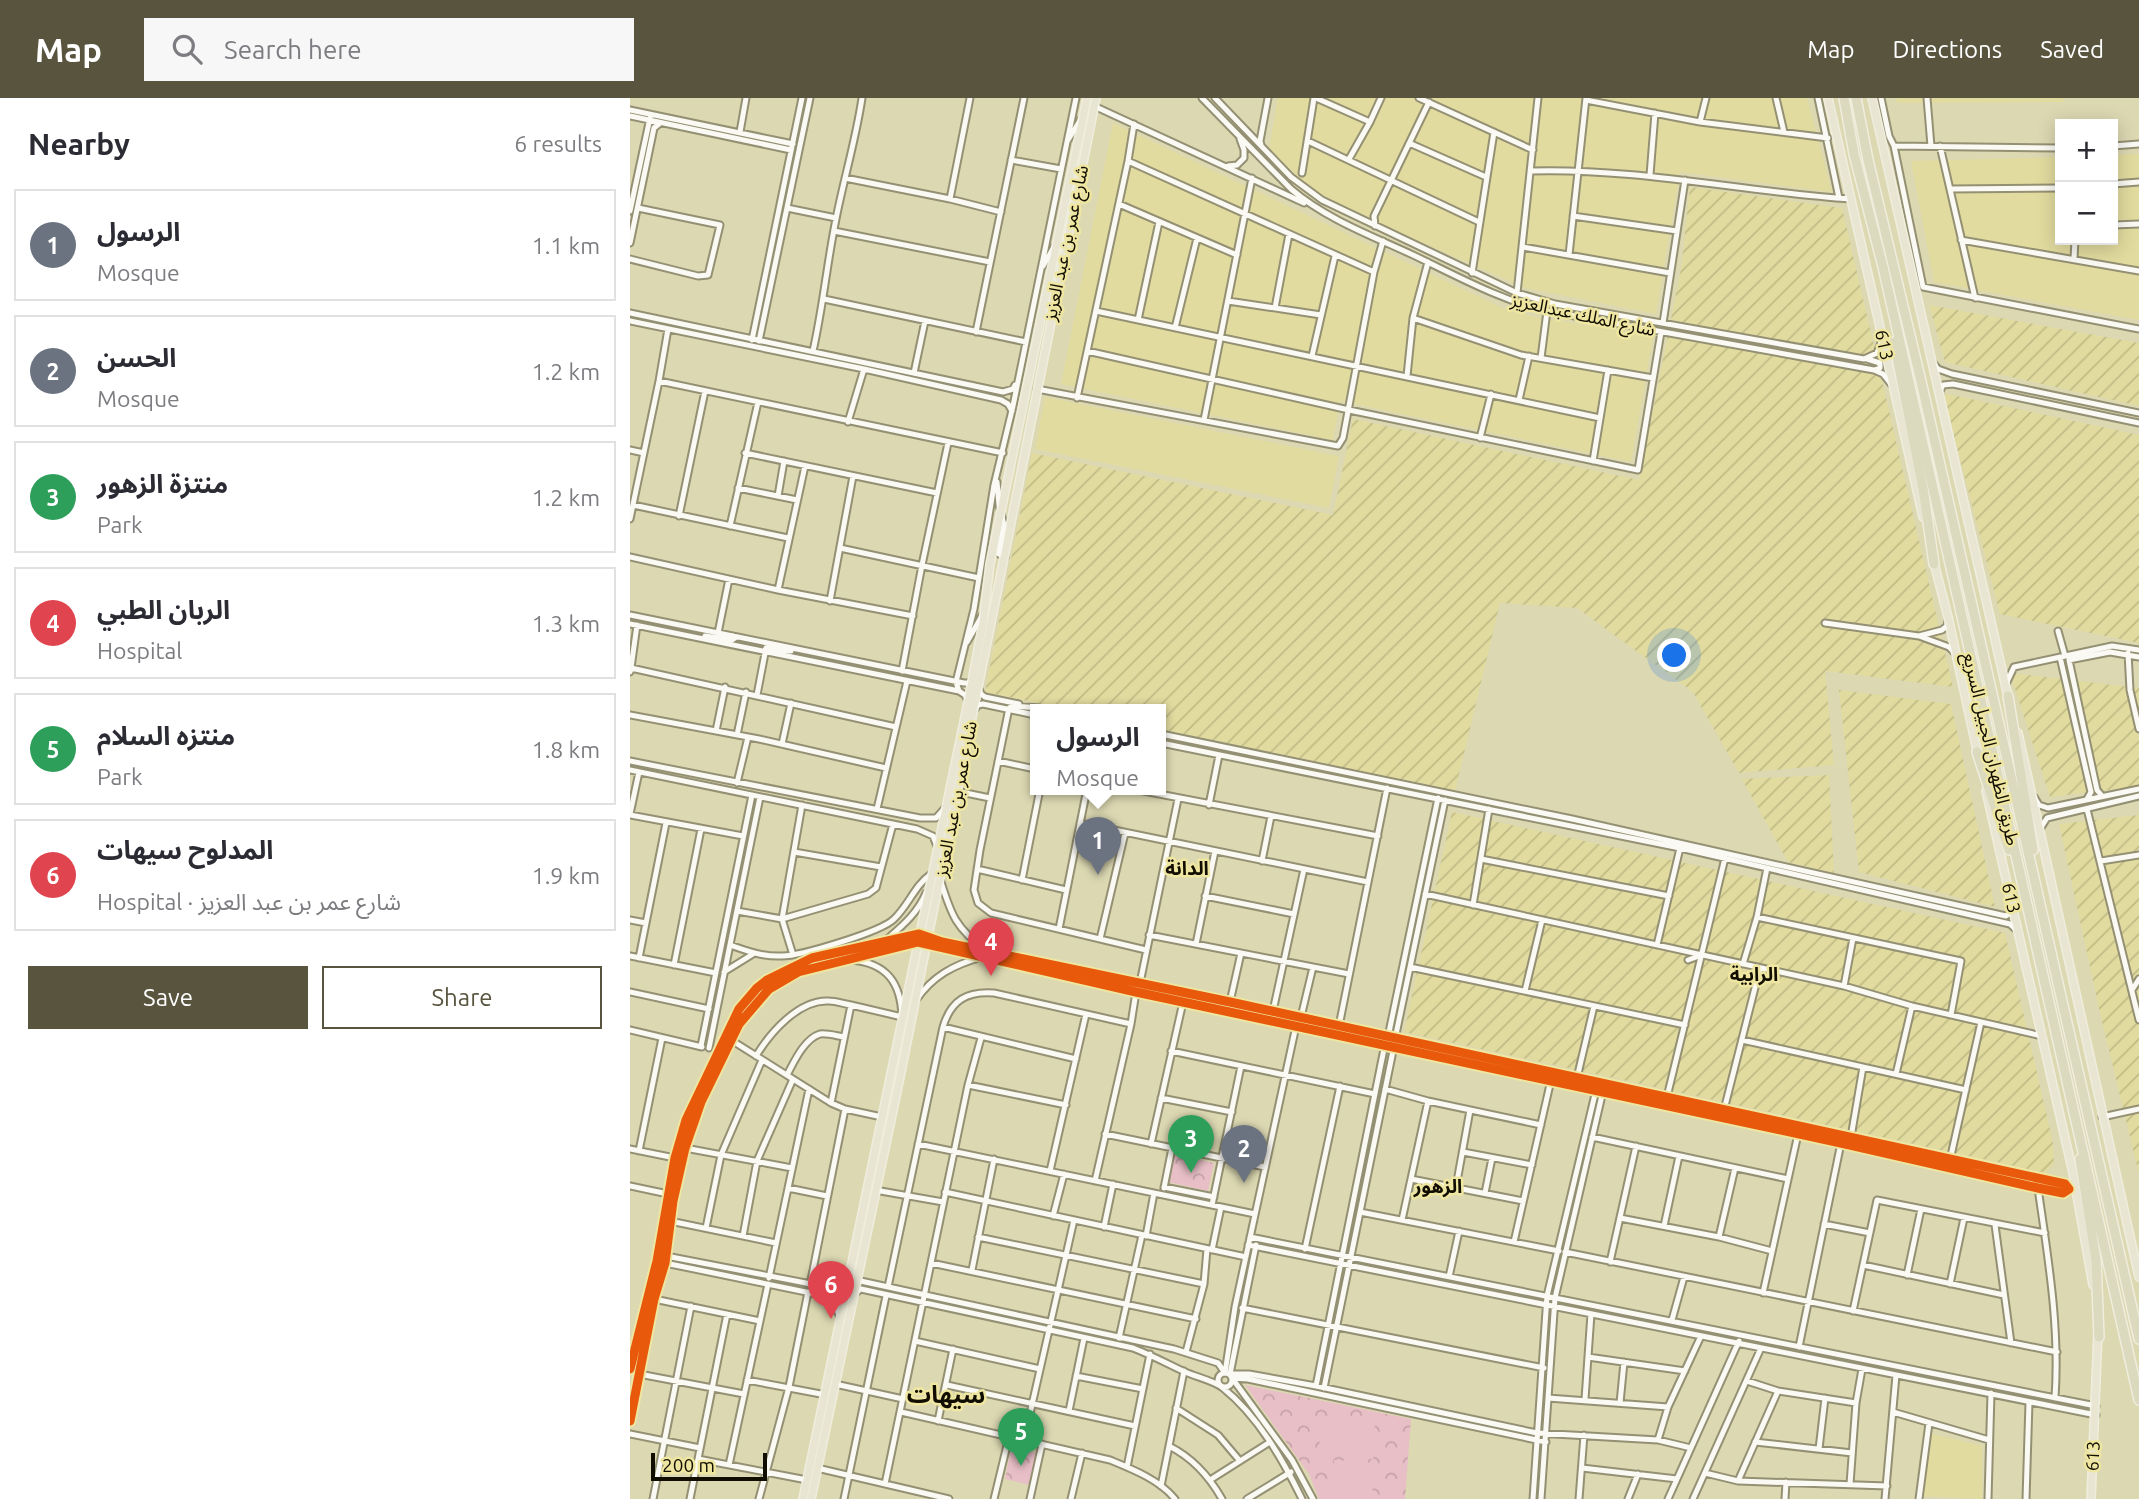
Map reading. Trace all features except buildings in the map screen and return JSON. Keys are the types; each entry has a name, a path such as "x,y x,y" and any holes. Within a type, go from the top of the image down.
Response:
{"highway":[{"name":"طريق الظهران الجبيل السريع","path":"1844,98 1854,154 2139,1400"},
{"name":"طريق الظهران الجبيل السريع","path":"1856,98 2139,1339"},
{"path":"1882,267 1923,488 1934,564"},
{"path":"2008,696 2052,955"},
{"path":"1977,752 2031,921"},
{"path":"2070,1091 2096,1261 2099,1337"},
{"path":"2123,1266 2139,1318"}],"main road":[{"name":"شارع عمر بن عبد العزيز","path":"811,1499 914,1003 931,874 968,702 985,611 990,564 1087,98"},
{"name":"613","path":"1828,98 2014,908 2086,1237 2099,1337 2091,1499"},
{"path":"1872,98 2031,790 2139,1278"},
{"name":"شارع عمر بن عبد العزيز","path":"803,1499 902,1017 940,879 1095,102"}],"street":[{"path":"740,132 746,98"},
{"path":"755,346 752,339 802,98"},
{"path":"755,346 760,340 810,98"},
{"path":"813,351 836,218 862,98"},
{"path":"950,199 970,98"},
{"path":"976,332 1024,98"},
{"path":"959,691 956,682 1076,98"},
{"path":"1261,145 1268,98"},
{"path":"1300,185 1315,98 1370,122"},
{"path":"1349,159 1381,98"},
{"path":"1419,98 1533,150"},
{"path":"1700,121 1706,98"},
{"path":"1776,98 1784,132"},
{"path":"1818,98 1839,198"},
{"path":"1881,98 1894,146 1923,287 1917,298"},
{"path":"1927,98 1931,146"},
{"name":"شارع الملك عبدالعزيز","path":"1207,99 1230,113 1291,177 1322,200 1517,293 1555,304 1864,359"},
{"name":"شارع الملك عبدالعزيز","path":"1207,99 1291,189 1321,211 1501,297 1547,311 1874,370"},
{"path":"1517,293 1536,99"},
{"path":"1569,256 1586,99 1700,121 1828,138"},
{"path":"1095,102 1134,124 1321,211"},
{"path":"1376,227 1373,218 1429,102"},
{"path":"1066,144 1085,109"},
{"path":"630,110 740,132 792,147"},
{"path":"1650,175 1655,113"},
{"path":"630,116 799,148"},
{"path":"630,211 649,120 653,117 681,120"},
{"path":"630,243 654,128 661,123"},
{"path":"1077,398 1134,124"},
{"path":"1248,132 1256,135 1262,130"},
{"path":"1472,272 1493,132"},
{"path":"1224,166 1237,165 1244,158 1238,135"},
{"path":"1308,141 1479,222"},
{"path":"1409,143 1486,177"},
{"path":"2118,146 2139,144"},
{"path":"1894,146 2055,148"},
{"path":"1940,146 1975,299"},
{"path":"1011,160 1061,169"},
{"path":"1128,161 1374,272"},
{"path":"1531,171 1578,170 1650,175 1743,189 1851,199"},
{"path":"630,173 638,174"},
{"path":"1291,177 1298,178 1302,173"},
{"path":"845,178 1000,212"},
{"path":"1204,420 1252,178"},
{"path":"1663,323 1685,180"},
{"path":"2118,184 2139,182"},
{"path":"1950,189 2055,187"},
{"path":"1119,204 1237,255"},
{"path":"630,259 708,275 720,225 638,208"},
{"path":"787,208 836,218"},
{"path":"1573,216 1677,231"},
{"path":"1350,225 1349,221 1354,220 1384,234 1398,237"},
{"path":"1138,320 1159,222"},
{"path":"2118,225 2139,224"},
{"path":"834,231 990,262"},
{"path":"1275,308 1289,234"},
{"path":"1175,328 1197,238"},
{"path":"1961,240 2139,271"},
{"path":"1040,270 1057,241"},
{"path":"1037,389 1335,447 1341,444 1343,438 1355,365 1383,241"},
{"path":"2074,245 2074,260"},
{"path":"1523,247 1670,272"},
{"path":"1312,356 1335,256"},
{"path":"1407,376 1413,318 1428,262"},
{"path":"1923,287 2139,329"},
{"path":"824,299 1026,342"},
{"path":"1228,301 1321,315"},
{"path":"1096,311 1600,418"},
{"path":"1541,358 1547,311"},
{"path":"630,313 1003,392 1013,389 1019,380"},
{"path":"1413,318 1529,356 1653,378"},
{"path":"630,321 1001,400 1008,404 1012,412"},
{"path":"914,373 925,321"},
{"path":"630,519 668,328"},
{"path":"1087,351 1349,410 1638,470 1661,332"},
{"path":"1864,359 1877,353 1882,337"},
{"path":"1519,400 1529,356"},
{"path":"1930,357 1938,369 1952,374 2139,413"},
{"path":"1864,359 1880,363 1880,368 1874,370"},
{"path":"848,422 864,369"},
{"path":"1593,461 1608,370"},
{"path":"1874,370 1883,374 1893,387"},
{"path":"1952,374 1946,379 1953,384"},
{"path":"659,381 1003,453"},
{"path":"1939,396 1942,385 1953,384 2139,423"},
{"path":"679,516 705,391"},
{"path":"1001,400 1005,397 1003,392"},
{"path":"1480,438 1491,394"},
{"path":"730,526 758,402"},
{"path":"902,671 948,443"},
{"path":"630,450 644,453"},
{"path":"745,453 937,493"},
{"path":"778,496 785,461"},
{"path":"778,590 805,466"},
{"path":"998,472 997,491 1003,525 999,554 1004,557"},
{"path":"830,601 853,476"},
{"path":"738,488 797,500"},
{"path":"634,505 788,538"},
{"path":"840,548 979,578"},
{"path":"630,557 830,601 913,616"},
{"path":"718,633 729,579"},
{"path":"964,647 985,611"},
{"path":"630,615 956,682 967,683 972,678"},
{"path":"1919,636 1942,630 1947,626 1948,617"},
{"path":"1825,623 1919,636 1949,647 1957,657"},
{"path":"630,624 959,691 965,695 968,702"},
{"path":"637,625 630,670 725,687 896,727"},
{"path":"2058,631 2097,790 2102,796"},
{"path":"695,637 712,636 732,640 735,638 733,636"},
{"path":"2006,684 2014,667 2112,646 2139,650"},
{"path":"757,695 768,647 807,651"},
{"path":"2127,648 2130,690 2139,729"},
{"path":"2065,657 2110,652 2139,657"},
{"path":"2065,657 2091,792 2087,799"},
{"path":"877,809 907,681"},
{"path":"716,731 725,687"},
{"path":"979,689 985,696 1030,706"},
{"path":"737,735 747,692"},
{"path":"782,744 791,703"},
{"path":"975,709 980,704 1030,714"},
{"path":"1030,707 1013,706 1009,710 977,869 974,890 978,903 991,913 1146,950"},
{"path":"630,715 782,744 886,768"},
{"path":"1166,735 1441,797 2006,916 2011,914 2014,908"},
{"path":"737,783 748,737"},
{"path":"1166,744 1441,797 1680,848 2010,924 2019,932"},
{"path":"2081,751 2090,758"},
{"path":"1209,804 1219,755"},
{"path":"630,761 928,818 936,818 945,808"},
{"path":"998,761 1030,768"},
{"path":"630,770 925,831 933,836 937,846"},
{"path":"639,772 630,814 743,836"},
{"path":"1339,1026 1387,788"},
{"path":"2031,790 2035,801 2043,807 2139,789"},
{"path":"956,790 990,798"},
{"path":"701,1046 752,795"},
{"path":"1022,880 1039,795"},
{"path":"1059,929 1086,795"},
{"path":"1160,795 1378,836"},
{"path":"2039,835 2041,824 2048,818 2139,796"},
{"path":"709,1048 760,797"},
{"path":"1324,1388 1425,894 1441,797"},
{"path":"1388,1037 1441,797"},
{"path":"1140,983 1178,799"},
{"path":"793,955 782,919 802,805"},
{"path":"1473,905 1489,809"},
{"path":"2087,809 2139,1020"},
{"path":"1262,860 1271,816"},
{"path":"925,831 929,826 928,818"},
{"path":"639,958 666,823"},
{"path":"1080,823 1368,882"},
{"path":"737,911 782,919 868,894 876,888 893,824"},
{"path":"674,965 701,828"},
{"path":"1100,939 1125,833"},
{"path":"1657,945 1680,848"},
{"path":"1196,944 1214,851"},
{"path":"794,852 881,867"},
{"path":"2101,861 2139,855"},
{"path":"1667,1097 1725,858"},
{"path":"1481,859 1669,896"},
{"path":"1743,964 1757,917 1767,868"},
{"path":"977,869 1066,890"},
{"path":"1271,1020 1269,1017 1274,1011 1304,869"},
{"path":"730,945 753,954 793,955 872,933 892,921 916,887 931,874"},
{"path":"940,879 951,915 957,925 987,954"},
{"path":"884,942 916,911 930,883"},
{"path":"1425,894 1844,986 1912,1006 2042,1036"},
{"path":"1205,896 1294,914"},
{"path":"1757,917 1961,961 1951,1014"},
{"path":"630,920 646,923"},
{"path":"1525,991 1542,920"},
{"path":"1149,935 1349,974"},
{"path":"1844,986 1853,938"},
{"path":"630,1421 654,1299 665,1260 685,1148 701,1102 743,1018 769,989 798,972 923,939"},
{"path":"630,1369 633,1339 657,1261 675,1158 686,1120 739,1009 767,979 812,958 884,942 923,939 987,954 1136,992 1385,1044 1395,1042 1577,1078 2065,1184 2069,1188 2063,1193 2038,1188 1551,1080 1395,1042 1388,1037 1301,1017 987,954 944,971 926,986 914,1003"},
{"path":"1230,1002 1241,953"},
{"path":"724,972 753,954"},
{"path":"1688,960 1702,955"},
{"path":"630,956 716,973"},
{"path":"706,1228 721,1155 764,1044 793,1014 827,1000 902,1017 897,987 887,973 862,961 845,960"},
{"path":"1301,1017 1313,967"},
{"path":"1410,967 1685,1026"},
{"path":"1724,1110 1760,968"},
{"path":"2132,990 2139,979"},
{"path":"630,992 709,1009"},
{"path":"888,1287 943,1027 953,1006 976,992 994,993 1130,1024"},
{"path":"1095,1181 1136,992"},
{"path":"1151,1144 1183,1002"},
{"path":"831,1103 851,1005"},
{"path":"1577,1078 1594,1006"},
{"path":"1896,1074 1912,1006"},
{"path":"1252,1016 1258,1013 1258,1008"},
{"path":"1051,1171 1086,1014"},
{"path":"1950,1160 1981,1022"},
{"path":"665,1260 845,1300 861,1289 1133,1348 1228,1387 1235,1307 1296,1026"},
{"path":"943,1027 1076,1059"},
{"path":"630,1030 719,1050"},
{"path":"787,1075 804,1047 817,1036 823,1034 844,1037"},
{"path":"639,1151 662,1038"},
{"path":"885,1484 968,1085 981,1038"},
{"path":"731,1040 831,1103 882,1117"},
{"path":"1742,1040 1966,1090"},
{"path":"1315,1387 1385,1044"},
{"path":"1171,1051 1375,1094"},
{"path":"1212,1205 1241,1066"},
{"path":"1851,1137 1863,1067"},
{"path":"743,1236 757,1161 793,1079"},
{"path":"1514,1242 1551,1080"},
{"path":"968,1085 1066,1105"},
{"path":"1303,1256 1307,1249 1340,1086"},
{"path":"729,1465 809,1089"},
{"path":"1385,1089 1541,1125"},
{"path":"1541,1499 1555,1298 1596,1090"},
{"path":"1533,1499 1548,1296 1562,1252 1603,1091"},
{"path":"1161,1098 1232,1112"},
{"path":"1402,1220 1428,1101"},
{"path":"810,1285 845,1109"},
{"path":"2102,1117 2139,1109"},
{"path":"1456,1188 1469,1110"},
{"path":"1763,1293 1798,1134"},
{"path":"1105,1135 1265,1167"},
{"path":"1592,1137 1788,1179"},
{"path":"1799,1347 1841,1143"},
{"path":"918,1144 1255,1214"},
{"path":"1610,1262 1636,1146"},
{"path":"685,1148 792,1168"},
{"path":"1163,1195 1172,1148"},
{"path":"630,1149 675,1158"},
{"path":"1463,1152 1532,1165"},
{"path":"1664,1226 1679,1156"},
{"path":"1485,1194 1492,1158"},
{"path":"972,1270 994,1159"},
{"path":"1719,1237 1735,1168"},
{"path":"1054,1216 1064,1174"},
{"path":"1411,1178 1524,1201"},
{"path":"1104,1227 1113,1184"},
{"path":"630,1186 668,1194"},
{"path":"1164,1187 1214,1196"},
{"path":"788,1188 827,1195"},
{"path":"2038,1188 2053,1293 2057,1352 2055,1398"},
{"path":"876,1190 943,1202"},
{"path":"946,1192 1246,1257"},
{"path":"1119,1338 1154,1193"},
{"path":"1853,1311 1877,1200 2045,1234"},
{"path":"1186,1352 1221,1207"},
{"path":"1907,1275 1921,1209"},
{"path":"1360,1212 2057,1352"},
{"path":"1620,1218 1719,1237 1772,1251"},
{"path":"1950,1284 1964,1218"},
{"path":"1024,1440 1074,1220"},
{"path":"670,1221 776,1242"},
{"path":"1824,1224 1870,1233"},
{"path":"1995,1224 2011,1343"},
{"path":"1449,1277 1459,1231"},
{"path":"978,1237 1204,1284"},
{"path":"1250,1237 2055,1398 2096,1411"},
{"path":"1229,1375 1258,1239"},
{"path":"1248,1245 2029,1402 2096,1411"},
{"path":"931,1263 1196,1319"},
{"path":"1863,1265 2004,1295"},
{"path":"1672,1320 1684,1277"},
{"path":"769,1281 836,1289 848,1286 856,1279 1186,1352 1218,1363 1252,1403 1297,1468 1313,1499"},
{"path":"760,1499 789,1387 808,1292"},
{"path":"819,1294 836,1308 841,1321"},
{"path":"844,1499 886,1296"},
{"path":"654,1299 760,1321"},
{"path":"653,1499 691,1306"},
{"path":"1235,1307 1548,1368 1551,1371"},
{"path":"690,1499 727,1314"},
{"path":"1585,1399 1591,1314"},
{"path":"1668,1499 1741,1335"},
{"path":"1658,1440 1668,1408 1701,1336"},
{"path":"1069,1411 1084,1338"},
{"path":"915,1341 1040,1369"},
{"path":"1693,1499 1761,1348"},
{"path":"938,1421 953,1349"},
{"path":"1127,1467 1150,1354"},
{"path":"1588,1356 1685,1371"},
{"path":"1620,1403 1624,1362"},
{"path":"1850,1484 1856,1403 1862,1368"},
{"path":"1161,1486 1184,1371"},
{"path":"639,1374 744,1394"},
{"path":"1302,1499 1270,1442 1221,1386 1218,1378 1249,1374 1537,1433 1658,1440 1690,1448"},
{"path":"1229,1375 1546,1441"},
{"path":"1885,1499 1896,1375"},
{"path":"1076,1376 1143,1390"},
{"path":"747,1380 825,1395"},
{"path":"1746,1381 1778,1391 1856,1403"},
{"path":"834,1384 903,1399"},
{"path":"947,1385 1135,1426"},
{"path":"1738,1481 1778,1391"},
{"path":"1988,1499 1991,1394"},
{"path":"1548,1398 1668,1408"},
{"path":"1819,1449 1825,1398"},
{"path":"2026,1499 2029,1402"},
{"path":"1177,1408 1218,1435 1240,1461"},
{"path":"901,1412 1082,1453 1127,1467 1161,1486 1175,1499"},
{"path":"1893,1412 1989,1440"},
{"path":"1919,1499 1929,1423"},
{"path":"630,1434 700,1448"},
{"path":"1504,1442 1505,1434"},
{"path":"1579,1499 1584,1435"},
{"path":"994,1499 1009,1437"},
{"path":"1210,1480 1270,1442"},
{"path":"1755,1442 1852,1453"},
{"path":"1030,1499 1042,1444"},
{"path":"1169,1446 1184,1454 1210,1480 1222,1499"},
{"path":"1071,1499 1082,1453"},
{"path":"698,1459 807,1480"},
{"path":"817,1468 885,1484 917,1495 949,1499"},
{"path":"1247,1499 1297,1468"},
{"path":"1582,1468 1677,1479"},
{"path":"1704,1473 1738,1481 1887,1486"},
{"path":"1628,1499 1638,1474"},
{"path":"1785,1499 1786,1482"},
{"path":"1262,1489 1266,1499"}],"shaded area":[{"path":"1278,98 1807,98 1832,192 1680,172 1656,314 1525,288 1362,216 1311,189 1269,149"},
{"path":"1896,98 2063,98 2064,102 1897,103"},
{"path":"1113,123 1511,312 1653,337 1631,462 1340,401 1333,440 1061,384"},
{"path":"2139,154 2139,320 1934,282 1911,161 2055,157 2055,245 2118,245 2118,155"},
{"path":"1690,187 1842,208 1953,687 1825,671 1834,765 1739,773 1693,692 1577,608 1500,603 1455,791 1166,730 1166,704 1043,704 985,692 1032,453 1333,515 1353,419 1639,480 1681,269"},
{"path":"1929,305 2139,343 2139,406 1945,362"},
{"path":"1943,393 2139,435 2139,643 2000,614"},
{"path":"1045,397 1339,456 1329,508 1035,449"},
{"path":"2010,673 2139,688 2139,786 2050,797"},
{"path":"1839,690 1951,704 1995,907 1859,872"},
{"path":"1829,775 1834,873 1788,862 1742,779"},
{"path":"1452,812 2005,933 2053,1143 2054,1163 2046,1173 1404,1032"},
{"path":"2139,815 2139,1174 2100,1013 2059,824"},
{"path":"1932,1434 1982,1446 1982,1499 1923,1496"}],"green space":[{"path":"1174,1154 1214,1163 1208,1191 1168,1182"},
{"path":"1245,1385 1411,1419 1405,1499 1319,1499 1309,1474"},
{"path":"1321,1417 1375,1421 1373,1459 1319,1454"},
{"path":"1011,1448 1037,1453 1030,1485 1005,1479"},
{"path":"1334,1460 1374,1463 1372,1499 1332,1499"}],"cycle path":[{"path":"630,1369 657,1261 675,1158 686,1120 739,1009 767,980 812,958 919,934 942,942 2065,1184 2069,1189 2063,1193 2038,1188 918,942 798,972 769,989 739,1024 701,1102 685,1148 673,1201 665,1263 654,1299 630,1421"}],"place":[{"name":"الرسول","path":"1098,875"},
{"name":"الربان الطبي","path":"991,976"},
{"name":"منتزة الزهور","path":"1191,1173"},
{"name":"الحسن","path":"1244,1183"},
{"name":"المدلوح سيهات","path":"831,1319"},
{"name":"منتزه السلام","path":"1021,1466"}],"district":[{"name":"الدانة","path":"1187,868"},
{"name":"الرابية","path":"1754,974"},
{"name":"الزهور","path":"1438,1186"},
{"name":"سيهات","path":"946,1395"}]}
